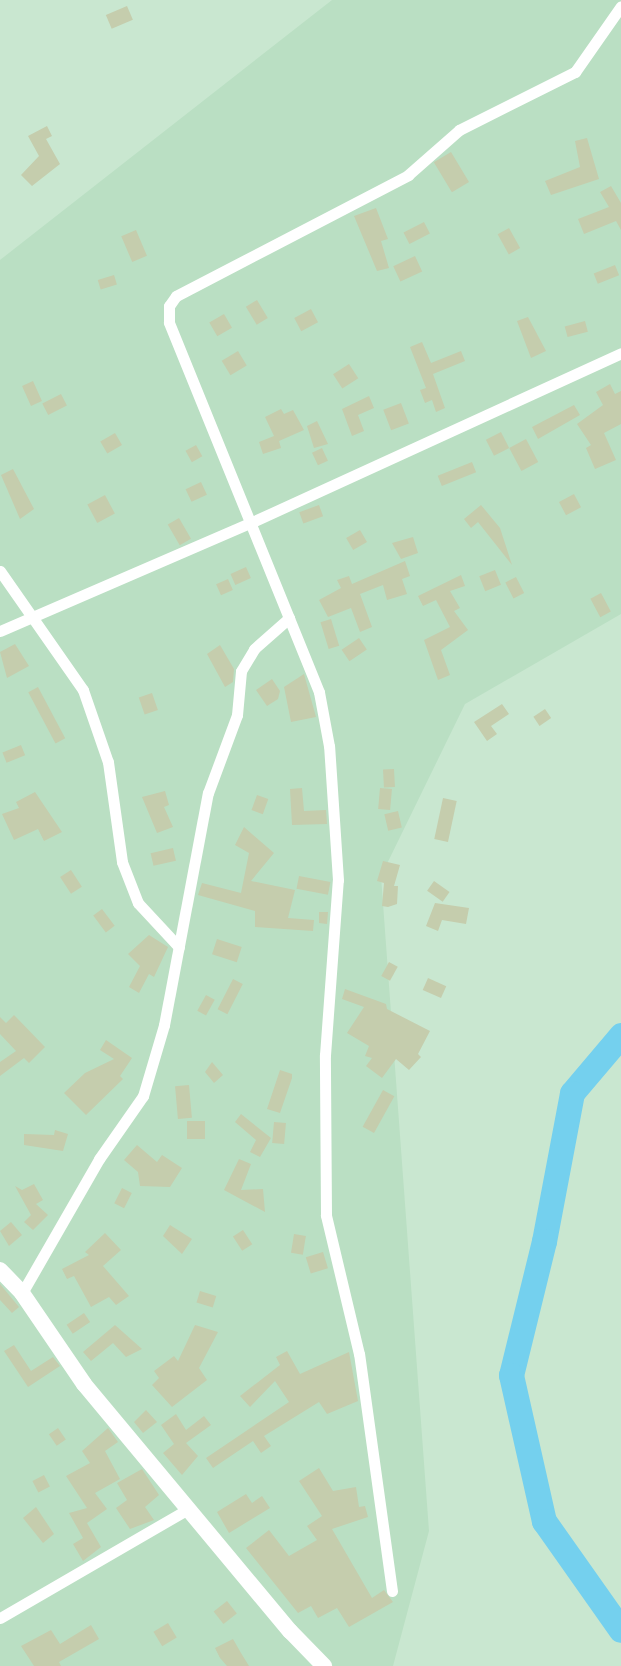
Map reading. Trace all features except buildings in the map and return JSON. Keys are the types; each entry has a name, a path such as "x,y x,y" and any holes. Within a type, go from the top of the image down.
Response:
{"street":[{"path":"392,1591 359,1354 326,1215 324,1055 338,880 329,746 319,692 169,322 169,306 176,296 408,175 459,130 575,72 621,6"},
{"path":"0,631 250,523 621,353"},
{"path":"0,571 83,690 108,762 122,862 138,903 179,947"},
{"path":"22,1293 99,1158 143,1096 164,1025 208,793 237,715 241,671 254,649 289,618"},
{"path":"0,1270 22,1293 84,1384 188,1509 324,1666"},
{"path":"0,1618 188,1509"}],"shaded area":[{"path":"332,0 621,0 621,614 465,704 381,876 429,1531 393,1666 0,1666 0,260"}],"waterway":[{"path":"621,1035 572,1093 544,1241 511,1375 544,1521 621,1630"}]}
